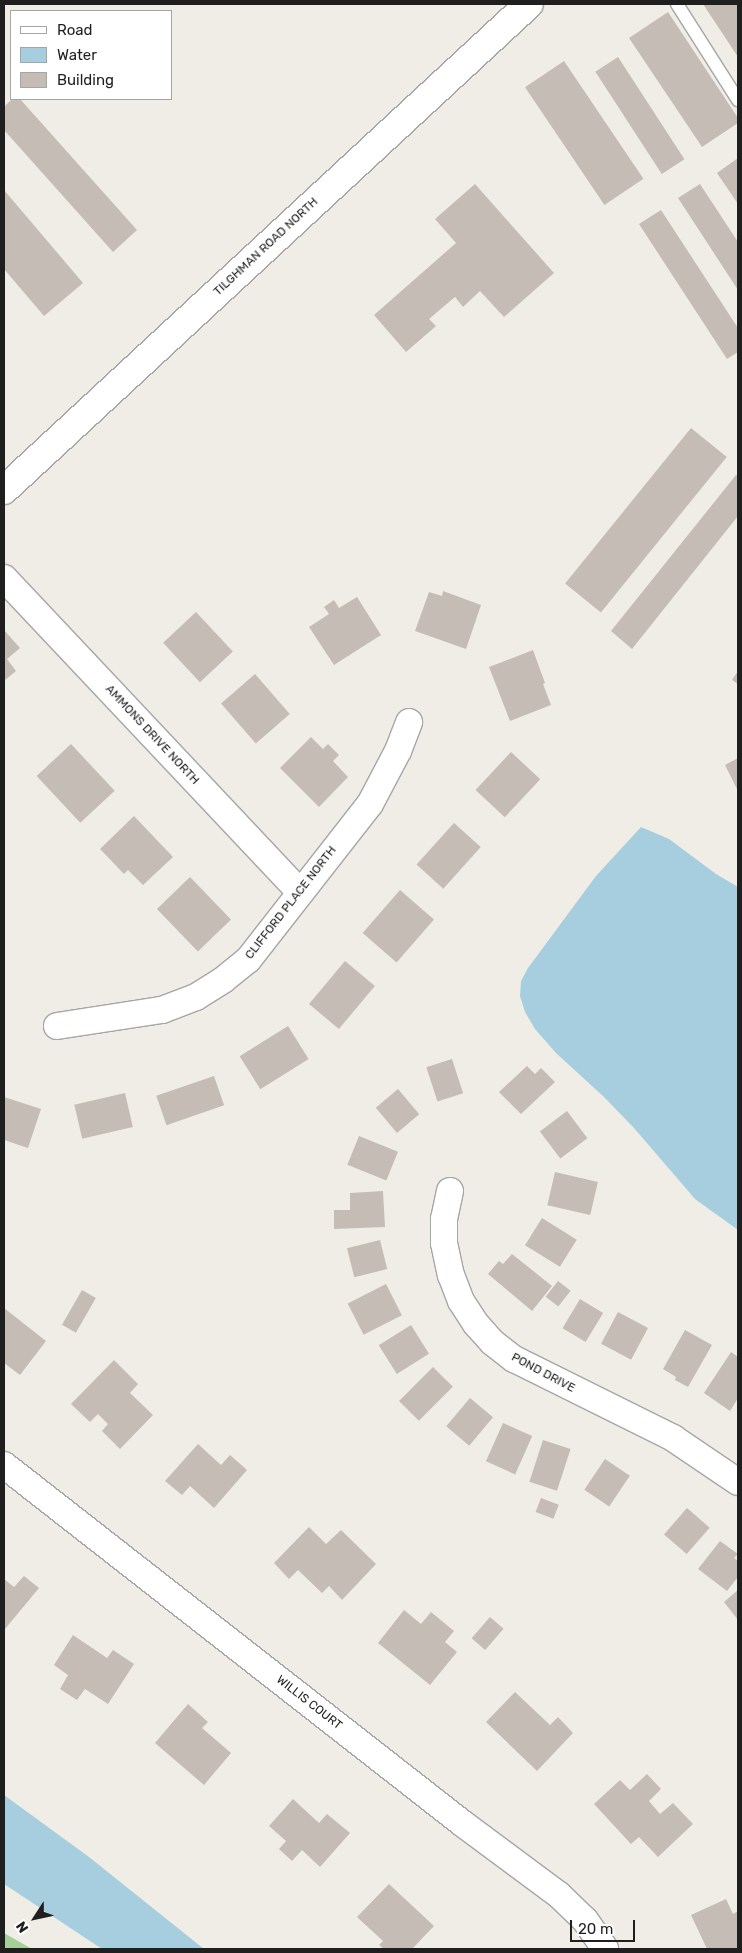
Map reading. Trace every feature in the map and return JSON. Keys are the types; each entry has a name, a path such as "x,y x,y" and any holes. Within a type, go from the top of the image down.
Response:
{"street":[{"name":"TILGHMAN ROAD NORTH","path":"4,490 529,4"},
{"name":"AMMONS DRIVE NORTH","path":"4,578 300,892"},
{"name":"CLIFFORD PLACE NORTH","path":"57,1026 146,1013 196,996 223,980 248,960 370,804 391,766 409,722"},
{"name":"POND DRIVE","path":"450,1192 444,1227 444,1243 451,1275 461,1300 476,1324 492,1342 514,1360 673,1438 738,1482"},
{"name":"WILLIS COURT","path":"4,1465 462,1823 559,1895 585,1920 605,1949"}],"lane":[{"path":"677,4 738,100"}],"green space":[{"path":"4,1933 32,1949 4,1949"}],"water":[{"path":"641,827 669,839 716,874 738,887 738,1230 695,1199 634,1128 604,1097 556,1053 535,1029 525,1012 520,996 521,981 528,968 596,876"},
{"path":"4,1795 89,1857 204,1949 102,1949 4,1884"}],"building":[{"path":"703,4 738,4 738,57"},
{"path":"668,12 738,118 738,123 702,147 629,38"},
{"path":"618,57 684,159 662,174 595,72"},
{"path":"564,61 643,179 604,205 525,87"},
{"path":"11,100 21,100 137,230 113,252 4,130 4,107"},
{"path":"738,158 738,204 717,173"},
{"path":"475,184 554,273 504,317 480,291 463,307 455,297 429,319 436,326 406,352 374,315 456,243 435,219"},
{"path":"700,184 738,242 738,290 678,198"},
{"path":"4,190 83,283 44,316 4,269"},
{"path":"661,210 738,328 738,352 727,359 639,224"},
{"path":"691,428 727,457 601,612 565,583"},
{"path":"736,475 738,476 738,516 632,649 611,631"},
{"path":"443,591 481,605 466,649 415,631 429,592 442,596"},
{"path":"357,597 381,635 334,665 309,627 329,614 324,607 334,600 339,608"},
{"path":"196,612 233,651 200,682 163,643"},
{"path":"4,630 20,648 7,659 16,671 4,681"},
{"path":"533,650 551,705 510,721 489,667"},
{"path":"738,671 738,684 732,680"},
{"path":"255,674 290,714 256,744 221,704"},
{"path":"311,737 323,749 328,744 339,755 333,761 348,777 319,807 280,768"},
{"path":"71,744 115,791 80,823 37,776"},
{"path":"511,752 540,779 505,817 476,790"},
{"path":"738,758 738,791 725,765"},
{"path":"134,816 173,857 143,885 128,870 124,874 100,849"},
{"path":"454,823 481,847 443,889 417,865"},
{"path":"190,877 231,919 198,951 157,909"},
{"path":"400,890 434,920 397,963 363,933"},
{"path":"345,961 375,986 339,1029 309,1004"},
{"path":"288,1026 309,1059 260,1089 240,1056"},
{"path":"452,1059 463,1093 437,1102 426,1067"},
{"path":"527,1066 535,1074 541,1068 555,1082 521,1114 499,1092"},
{"path":"214,1076 224,1105 166,1125 156,1096"},
{"path":"398,1089 419,1114 397,1133 376,1108"},
{"path":"125,1093 133,1127 82,1139 74,1105"},
{"path":"4,1097 41,1109 28,1148 4,1140"},
{"path":"567,1111 587,1138 560,1159 540,1131"},
{"path":"359,1136 398,1152 386,1180 347,1165"},
{"path":"555,1172 598,1182 590,1215 547,1205"},
{"path":"383,1191 385,1227 334,1229 334,1210 350,1210 350,1193"},
{"path":"542,1218 577,1240 560,1267 525,1245"},
{"path":"380,1240 387,1269 354,1277 347,1248"},
{"path":"512,1254 552,1286 532,1311 488,1274 499,1261 503,1264"},
{"path":"558,1281 571,1291 558,1307 546,1297"},
{"path":"386,1284 402,1315 364,1335 348,1304"},
{"path":"82,1290 96,1298 76,1333 62,1325"},
{"path":"580,1299 603,1313 586,1342 562,1328"},
{"path":"4,1308 46,1341 20,1375 4,1363"},
{"path":"618,1312 648,1328 631,1360 601,1344"},
{"path":"411,1325 429,1354 397,1374 379,1345"},
{"path":"685,1330 712,1345 688,1387 675,1380 676,1377 663,1369"},
{"path":"731,1352 738,1357 738,1398 730,1411 704,1393"},
{"path":"114,1360 138,1384 130,1393 153,1415 120,1449 102,1431 108,1424 98,1414 90,1422 71,1404"},
{"path":"433,1367 453,1387 419,1421 399,1401"},
{"path":"470,1398 493,1417 469,1446 446,1426"},
{"path":"503,1423 532,1436 515,1474 486,1461"},
{"path":"543,1440 571,1449 557,1491 529,1482"},
{"path":"198,1444 221,1465 230,1455 247,1470 214,1508 190,1486 182,1495 165,1481"},
{"path":"605,1459 630,1476 609,1506 584,1490"},
{"path":"541,1498 559,1505 553,1519 536,1512"},
{"path":"687,1508 710,1528 687,1554 664,1534"},
{"path":"309,1527 326,1544 341,1530 376,1564 342,1600 329,1586 322,1593 298,1570 289,1579 274,1563"},
{"path":"720,1541 738,1554 734,1558 738,1561 738,1577 727,1591 698,1569"},
{"path":"24,1576 39,1588 5,1629 4,1579 14,1587"},
{"path":"738,1590 738,1620 724,1602"},
{"path":"404,1610 421,1624 431,1612 454,1631 445,1642 457,1652 430,1685 378,1643"},
{"path":"490,1617 504,1629 485,1650 472,1638"},
{"path":"73,1635 107,1658 113,1650 134,1664 108,1704 85,1689 77,1700 60,1689 68,1675 54,1665"},
{"path":"515,1692 550,1725 558,1717 573,1733 537,1771 486,1722"},
{"path":"188,1704 208,1722 202,1728 231,1753 204,1785 155,1743"},
{"path":"647,1774 661,1789 649,1801 660,1814 673,1803 693,1824 658,1857 639,1837 631,1844 594,1804 620,1780 630,1790"},
{"path":"293,1799 319,1823 327,1814 350,1833 320,1867 302,1850 292,1861 279,1849 286,1841 269,1826"},
{"path":"389,1884 434,1926 412,1949 384,1949 379,1945 383,1941 357,1917"},
{"path":"726,1899 733,1914 738,1911 738,1949 707,1949 691,1915"}]}
